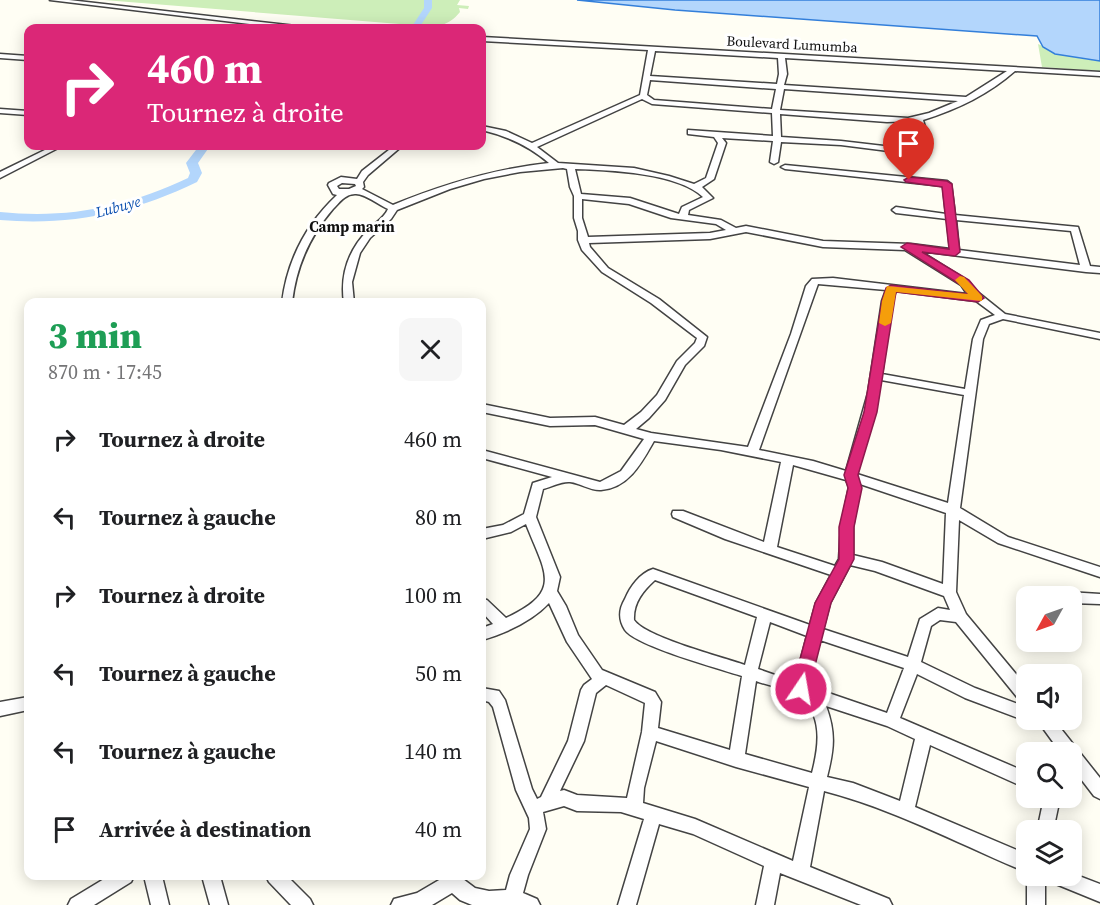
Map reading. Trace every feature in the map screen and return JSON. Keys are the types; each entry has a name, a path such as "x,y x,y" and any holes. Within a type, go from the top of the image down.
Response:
{"street":[{"path":"53,0 240,24"},
{"name":"Boulevard Lumumba","path":"486,39 1100,74"},
{"path":"643,96 652,48"},
{"path":"774,162 777,139 776,110 783,74 781,55"},
{"path":"0,56 24,58"},
{"path":"643,96 657,103 887,120 919,119 965,99 1005,77 1013,69"},
{"path":"646,78 965,99"},
{"path":"532,146 643,96"},
{"path":"0,111 24,113"},
{"path":"691,132 841,143 920,153 926,145 919,119"},
{"path":"486,129 514,135 557,166"},
{"path":"697,188 699,184 710,179 720,153 722,143 716,135"},
{"path":"0,175 50,150"},
{"path":"340,192 332,189 334,183 349,179 385,150"},
{"path":"283,298 285,278 293,251 311,221 340,192 358,186 365,173 393,150"},
{"path":"349,298 347,281 354,256 367,236 389,216 393,208 480,176 514,169 557,166 654,173 697,188 709,198 685,209 682,216"},
{"path":"569,166 578,196 578,218 583,231 585,248 605,270 655,301 702,337 700,344 681,363 661,397 645,415 625,431"},
{"path":"786,167 947,184 949,217 955,252"},
{"path":"349,179 393,208"},
{"path":"288,298 290,278 298,256 316,224 340,192"},
{"path":"578,196 630,201 649,209 718,222 735,231"},
{"path":"896,210 1075,229 1086,269"},
{"path":"583,240 695,237 746,229 823,243 907,247 1100,270"},
{"path":"907,247 965,283 978,298 1002,316 1100,336"},
{"path":"752,452 812,284 820,280 978,298"},
{"path":"801,689 823,603 846,559 847,527 855,488 851,475 870,412 891,288"},
{"path":"1002,316 985,322 981,330 953,510 949,592 960,617 1016,685"},
{"path":"877,376 970,393"},
{"path":"486,409 550,422 595,421 651,437 752,452 851,475 953,510 1003,540 1100,573"},
{"path":"486,455 600,486 614,483 626,475 651,437"},
{"path":"770,548 773,526 783,493 787,460"},
{"path":"486,632 532,611 551,594 554,585 553,577 530,517 537,486 569,477"},
{"path":"678,514 730,536 839,573"},
{"path":"486,533 506,529 530,517"},
{"path":"846,559 877,566 949,592"},
{"path":"1016,710 969,693 913,665 652,574 637,590 626,616 628,624 646,636 891,722 1016,776"},
{"path":"551,594 559,606 572,638 597,674 650,697 653,702 650,732 636,788 634,808"},
{"path":"1082,598 1100,599"},
{"path":"486,608 504,625"},
{"path":"736,760 750,673 765,614"},
{"path":"891,722 913,665 924,623 938,614 960,617"},
{"path":"511,902 519,875 538,829 540,806 576,741 589,690 605,677"},
{"path":"800,872 823,761 826,727 819,706 801,689"},
{"path":"486,695 494,696 500,705 524,790 540,806"},
{"path":"0,709 24,705"},
{"path":"650,732 736,760 853,791 906,811 1016,859"},
{"path":"906,811 924,736"},
{"path":"1082,771 1100,791"},
{"path":"540,806 564,798 577,802 621,804 695,827 774,862 883,905"},
{"path":"627,905 653,815"},
{"path":"765,905 774,862"},
{"path":"77,905 118,880"},
{"path":"154,880 160,905"},
{"path":"212,880 219,905"},
{"path":"278,880 303,904"},
{"path":"399,905 420,902 453,882 466,894 475,897 531,905"},
{"path":"1036,886 1036,905"},
{"path":"1082,886 1100,893"}],"green space":[{"path":"104,0 460,0 457,5 469,6 468,9 459,8 460,12 444,24 400,24"},
{"path":"1038,44 1068,56 1100,61 1100,71 1042,67"}],"water":[{"path":"577,0 1100,0 1100,61 1055,54 1043,47 1037,36 675,10"}],"waterway":[{"name":"Lubuye","path":"418,24 428,8 428,0"},
{"name":"Lubuye","path":"0,216 51,219 123,208 193,180 196,173 192,163 201,150"}],"slow traffic":[{"path":"885,323 891,288 978,298 960,280"}],"district":[{"name":"Camp marin","path":"352,227"}],"route":[{"path":"801,689 823,603 846,559 847,527 855,488 851,475 870,412 891,288 978,298 970,292 965,283 907,247 955,252 949,217 947,184 909,180"}]}
